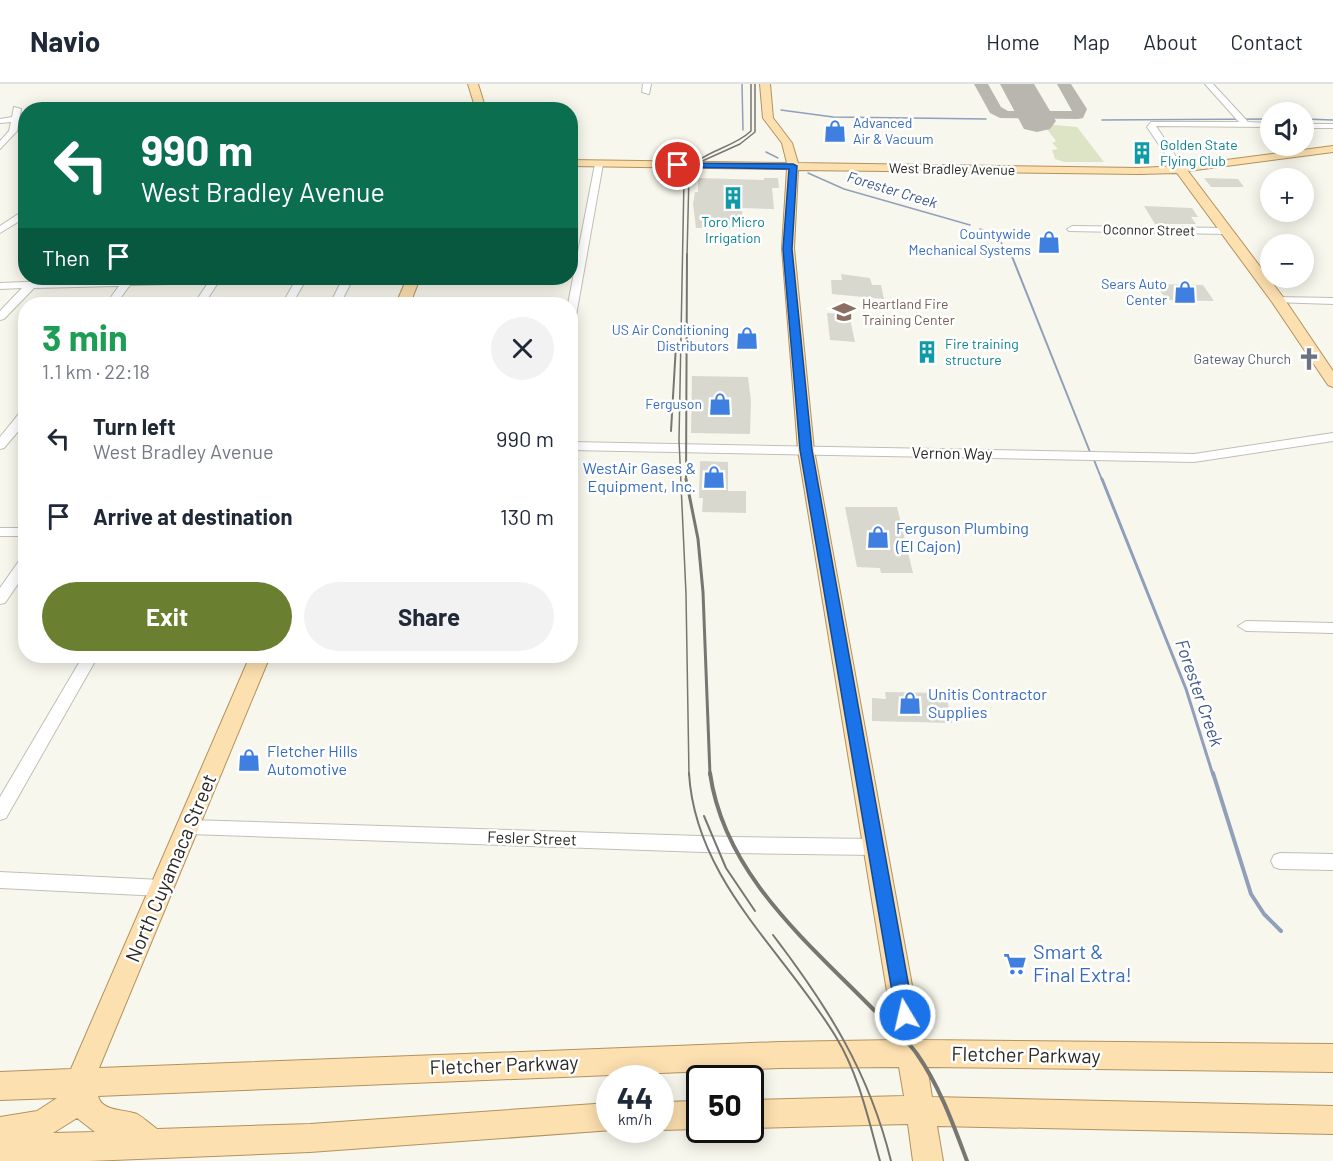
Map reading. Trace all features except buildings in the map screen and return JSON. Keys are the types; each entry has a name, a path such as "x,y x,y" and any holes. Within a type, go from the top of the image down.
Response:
{"main road":[{"path":"473,84 479,102"},
{"path":"765,84 768,118 787,143 793,166 788,249 806,450 922,1110 928,1161"},
{"name":"West Bradley Avenue","path":"578,164 1126,171 1180,169 1333,149"},
{"path":"1180,169 1278,300 1333,382"},
{"name":"North Cuyamaca Street","path":"0,1131 31,1129 55,1119 69,1106 257,663"},
{"name":"Fletcher Parkway","path":"0,1086 780,1055 912,1053 1333,1058"},
{"path":"81,1081 87,1108 101,1120 130,1126 153,1144"},
{"path":"764,1114 922,1110 950,1113 1333,1120"},
{"path":"0,1150 310,1138 596,1118"},
{"path":"88,1161 153,1144"}],"street":[{"path":"1209,84 1242,120"},
{"path":"0,146 11,134 17,109"},
{"path":"0,121 16,119"},
{"path":"1180,169 1151,127 1154,124 1242,120 1260,123"},
{"path":"1314,126 1333,126"},
{"path":"578,278 599,164"},
{"path":"0,230 18,218"},
{"name":"Oconnor Street","path":"1072,229 1226,231"},
{"path":"0,286 63,285"},
{"path":"20,297 30,287"},
{"path":"0,317 18,299"},
{"path":"1278,300 1333,301"},
{"path":"0,445 18,422"},
{"name":"Vernon Way","path":"578,446 1194,458 1333,437"},
{"path":"0,532 18,532"},
{"path":"0,599 18,573"},
{"path":"1246,626 1333,628"},
{"path":"0,813 86,663"},
{"name":"Fesler Street","path":"189,826 875,847"},
{"path":"1280,861 1333,862"},
{"path":"0,880 161,888"}],"green space":[{"path":"1043,124 1077,127 1104,162 1064,162 1055,159 1052,150 1058,149 1052,143 1056,141"}],"waterway":[{"name":"Forester Creek","path":"742,84 743,130"},
{"path":"781,110 833,117 986,119"},
{"path":"1102,120 1260,119"},
{"path":"1314,119 1333,120"},
{"name":"Forester Creek","path":"766,152 778,158"},
{"name":"Forester Creek","path":"808,173 844,189 970,225"},
{"name":"Forester Creek","path":"980,229 996,236 1011,256"},
{"name":"Forester Creek","path":"1011,254 1090,452"},
{"name":"Forester Creek","path":"1094,460 1102,480"},
{"name":"Forester Creek","path":"1102,479 1186,689 1213,775"},
{"name":"Forester Creek","path":"1213,773 1251,894 1264,914 1281,931"}],"taxiway":[{"path":"981,84 995,110 1005,115 1078,115 1080,109 1064,84"}],"runway":[{"path":"1017,84 1037,121"}],"tram line":[{"path":"689,775 686,594 679,440 684,179 689,169 705,156 743,138 751,131 751,84"},
{"path":"689,773 695,812 707,847 724,881 745,913 815,1005 844,1051 862,1097 880,1161"},
{"path":"704,816 726,868 755,911"},
{"path":"773,935 812,988 844,1042 871,1098 891,1161"}],"railway":[{"path":"687,256 689,175 700,162 740,144 755,132 755,84"},
{"path":"686,479 687,254"},
{"path":"671,431 676,345"},
{"path":"686,479 698,539 703,592 710,775"},
{"path":"710,773 718,809 732,842 750,873 795,930 917,1054 939,1093 967,1161"}],"place":[{"name":"Advanced Air & Vacuum","path":"835,131"},
{"name":"Golden State Flying Club","path":"1142,153"},
{"name":"Toro Micro Irrigation","path":"733,198"},
{"name":"Countywide Mechanical Systems","path":"1049,242"},
{"name":"Sears Auto Center","path":"1185,292"},
{"name":"Heartland Fire Training Center","path":"844,312"},
{"name":"US Air Conditioning Distributors","path":"747,338"},
{"name":"Fire training structure","path":"927,352"},
{"name":"Gateway Church","path":"1309,359"},
{"name":"Ferguson","path":"720,404"},
{"name":"WestAir Gases & Equipment, Inc.","path":"714,477"},
{"name":"Ferguson Plumbing (El Cajon)","path":"878,537"},
{"name":"Unitis Contractor Supplies","path":"910,703"},
{"name":"Fletcher Hills Automotive","path":"249,760"},
{"name":"Smart & Final Extra!","path":"1015,964"}],"route":[{"path":"678,165 793,166 794,169 788,218 788,249 806,450 905,1015"}]}
